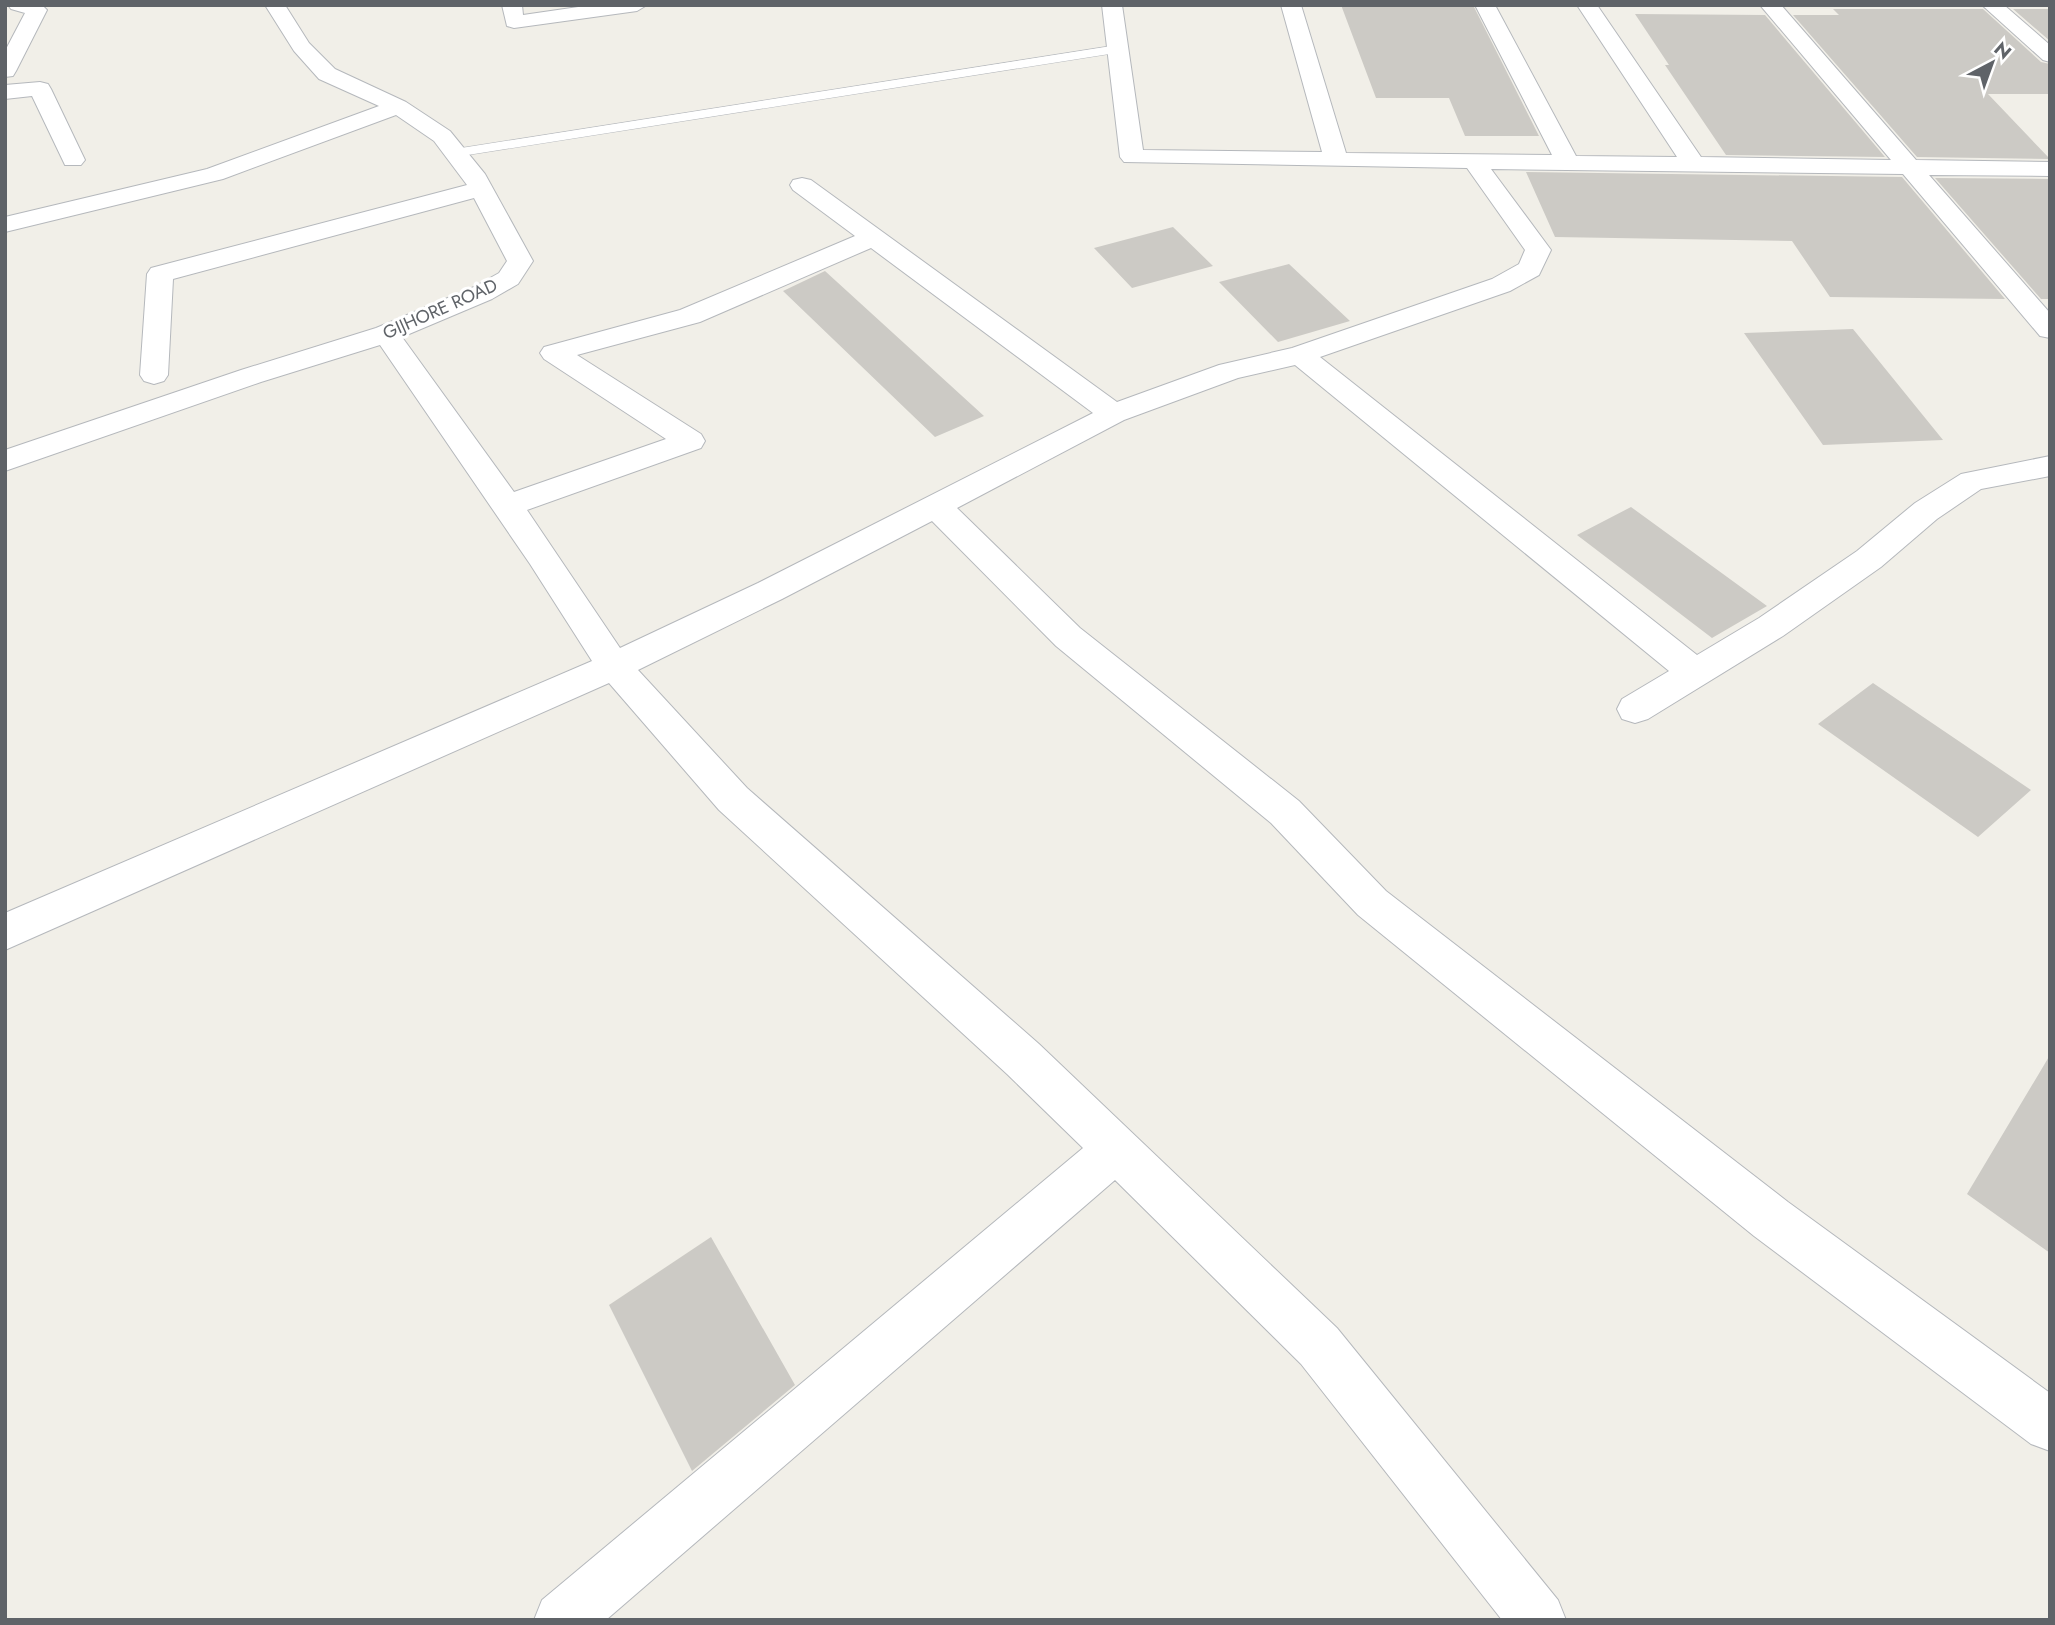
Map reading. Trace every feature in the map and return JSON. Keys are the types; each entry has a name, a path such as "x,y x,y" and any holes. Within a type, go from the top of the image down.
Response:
{"street":[{"path":"5,8 16,5 37,10 5,71"},
{"name":"GIJHORE ROAD","path":"5,461 251,376 386,334 484,293 509,278 520,261 481,189 442,136 398,107 327,74 301,47 275,5"},
{"path":"512,5 514,22 637,5"},
{"path":"1112,5 1132,157 2050,169"},
{"path":"1292,5 1336,160"},
{"path":"1485,5 1568,163"},
{"path":"1587,5 1694,164"},
{"path":"1770,5 2050,330"},
{"path":"1992,5 2050,56"},
{"path":"5,92 40,89 72,160"},
{"path":"5,225 215,174 398,107"},
{"path":"5,932 614,666 770,591 1114,414 1229,371 1300,355 1501,285 1530,270 1538,250 1474,162"},
{"path":"802,185 1114,414"},
{"path":"154,375 160,274 481,189"},
{"path":"507,506 690,441 554,353 690,316 872,238"},
{"path":"386,334 507,506 614,666 733,799 1023,1059 1319,1346 1538,1620"},
{"path":"1300,355 1694,672"},
{"path":"1634,709 1771,627 1869,559 1926,511 1972,481 2050,466"},
{"path":"936,506 1068,637 1285,812 1372,904 1770,1219 2050,1425"},
{"path":"562,1620 1116,1149"}],"lane":[{"path":"455,153 1118,49"}],"building":[{"path":"1341,5 1473,5 1539,136 1465,136 1449,98 1376,98"},
{"path":"1833,9 1983,9 2041,62 2050,64 2050,94 1988,94 2050,159 1917,157 1793,15 1839,15"},
{"path":"2013,9 2050,9 2050,41"},
{"path":"1635,14 1765,15 1885,157 1726,155 1665,65 1669,65"},
{"path":"1526,172 1902,177 2005,299 1830,297 1792,241 1555,237"},
{"path":"1935,178 2050,179 2050,299 2041,299"},
{"path":"1173,227 1213,266 1132,288 1094,248"},
{"path":"1289,264 1350,321 1278,342 1219,282"},
{"path":"825,271 984,416 935,437 783,291"},
{"path":"1853,329 1943,440 1823,445 1744,333"},
{"path":"1631,507 1767,606 1712,638 1577,535"},
{"path":"1873,683 2031,790 1978,837 1818,724"},
{"path":"2050,1055 2050,1253 1967,1194"},
{"path":"711,1237 795,1385 692,1471 609,1305"}]}
